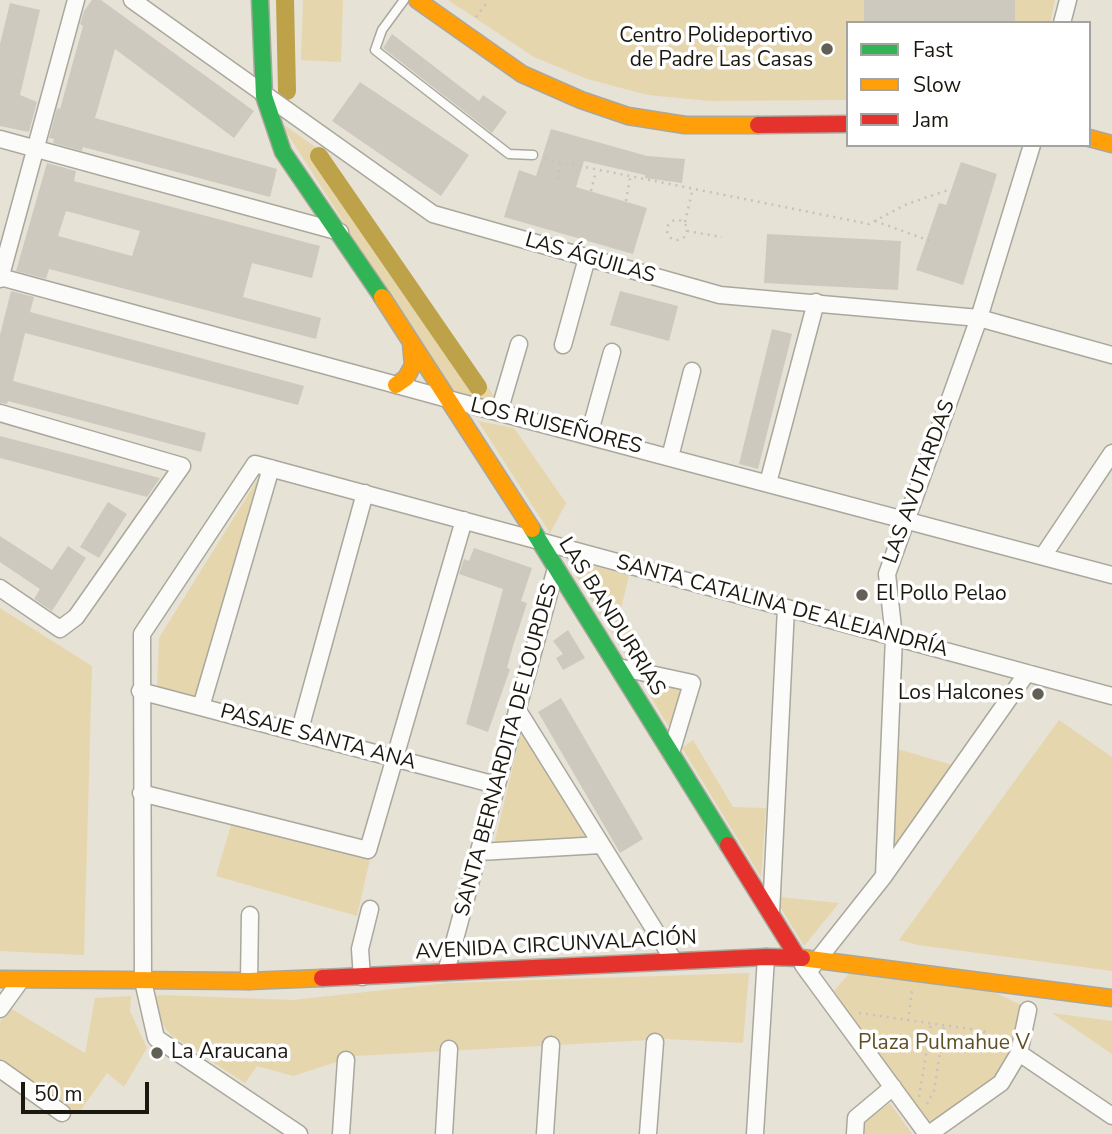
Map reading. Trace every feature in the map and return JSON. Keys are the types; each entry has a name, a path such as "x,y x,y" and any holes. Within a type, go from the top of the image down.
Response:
{"street":[{"path":"0,277 76,0"},
{"name":"LAS ÁGUILAS","path":"132,0 433,214 720,295 979,317 1112,355"},
{"name":"LAS BANDURRIAS","path":"260,0 264,96 283,152 340,232 540,541 798,958 928,1134"},
{"path":"417,0 523,74 581,100 628,116 685,125 846,124"},
{"path":"1063,21 1068,0"},
{"path":"0,139 340,232"},
{"path":"1091,139 1112,144"},
{"name":"LAS AVUTARDAS","path":"884,876 894,637 887,574 979,317 1031,147"},
{"path":"563,345 587,258"},
{"name":"LOS RUISEÑORES","path":"0,277 1112,575"},
{"path":"768,483 816,302"},
{"path":"397,385 406,378 413,365 411,343"},
{"path":"499,411 519,344"},
{"path":"589,435 612,352"},
{"path":"670,457 692,371"},
{"path":"0,413 182,466 76,617 60,629 0,588"},
{"path":"1043,556 1112,453"},
{"path":"201,707 271,468 255,464 142,634 140,691 143,981 156,1038 299,1134"},
{"name":"SANTA CATALINA DE ALEJANDRÍA","path":"271,468 1112,696"},
{"path":"299,733 365,493"},
{"path":"141,793 368,850 464,520"},
{"name":"SANTA BERNARDITA DE LOURDES","path":"446,972 556,568"},
{"path":"754,1134 771,915 786,608"},
{"path":"618,667 692,683 671,753"},
{"path":"808,972 884,876 1027,673"},
{"name":"PASAJE SANTA ANA","path":"140,691 496,785"},
{"path":"517,709 674,961"},
{"path":"479,852 601,845"},
{"path":"362,977 360,949 370,909"},
{"path":"249,981 250,915"},
{"name":"AVENIDA CIRCUNVALACIÓN","path":"0,979 249,981 766,957 820,959 1112,998"},
{"path":"0,1009 21,980"},
{"path":"928,1134 1001,1083 1019,1053 1028,1010"},
{"path":"648,1134 655,1042"},
{"path":"545,1134 551,1045"},
{"path":"444,1134 449,1049"},
{"path":"1019,1053 1112,1116"},
{"path":"341,1134 346,1060"},
{"path":"0,1069 62,1113"},
{"path":"855,1134 856,1118 893,1087"}],"lane":[{"path":"404,0 382,30 375,50 509,155 533,155"}],"path":[{"path":"533,155 560,164 869,224 907,204 951,189"},
{"path":"558,179 560,164"},
{"path":"591,191 596,171"},
{"path":"626,201 631,178"},
{"path":"687,231 685,223 693,188"},
{"path":"685,223 674,221 668,226 668,233 672,239 680,240 687,231"},
{"path":"876,221 933,242 937,249"},
{"path":"687,231 722,237"},
{"path":"908,1021 913,971"},
{"path":"851,1003 859,1014 983,1031 1019,1053"},
{"path":"919,1099 931,1024"},
{"path":"925,1108 934,1091 944,1026"}],"green space":[{"path":"303,0 343,0 341,62 301,60"},
{"path":"448,0 1055,0 1050,21 846,21 846,100 709,101 648,95 587,79 534,57"},
{"path":"280,122 328,156 494,396 492,404 452,393"},
{"path":"478,421 514,428 566,503 550,533"},
{"path":"261,474 198,699 157,690 159,638"},
{"path":"566,559 629,575 620,613 653,668 630,662"},
{"path":"0,608 92,666 84,955 0,951"},
{"path":"638,676 687,690 672,732"},
{"path":"1059,720 1112,757 1112,971 918,945 899,940"},
{"path":"522,729 589,838 494,844"},
{"path":"693,740 733,807 766,808 761,877 682,748"},
{"path":"898,749 952,765 897,844 893,845"},
{"path":"233,818 371,855 357,916 216,876"},
{"path":"779,897 839,903 804,946 779,905"},
{"name":"Plaza Pulmahue V","path":"852,970 986,988 1025,1007 1010,1067 928,1131 834,991"},
{"path":"749,973 743,1043 667,1039 355,1056 293,1076 257,1066 245,1083 172,1036 149,998 161,995 293,1000 447,983"},
{"path":"131,996 130,1011 147,1048 124,1087 107,1073 78,1114 0,1061 0,1022 10,1008 85,1053 95,998"},
{"path":"1052,1013 1112,1021 1112,1054"},
{"path":"890,1103 912,1134 863,1134 864,1122"}],"building":[{"path":"92,0 101,0 254,111 234,138 115,49 95,118 277,169 270,197 83,147 82,151 53,143 54,139 49,138 57,108 60,109 83,26 80,24 84,11"},
{"path":"864,0 1015,0 1015,21 864,21"},
{"path":"10,3 40,10 20,95 37,102 29,132 0,126 0,44"},
{"path":"392,34 479,101 483,95 507,112 492,133 383,48"},
{"path":"360,82 469,155 441,196 332,121"},
{"path":"551,129 647,156 685,159 682,183 645,178 645,175 584,161 576,187 647,208 633,254 504,217 519,170 536,176"},
{"path":"961,162 997,174 963,285 916,270 939,203 946,205"},
{"path":"47,163 76,171 74,181 320,246 312,278 252,263 243,297 321,318 316,339 49,269 46,279 16,271","holes":["66,211 140,231 132,256 58,236"]},
{"path":"767,234 901,241 898,290 764,283"},
{"path":"11,291 34,297 30,312 304,386 298,405 25,333 13,381 206,433 201,452 8,401 7,404 0,403 0,335"},
{"path":"620,291 678,306 669,341 610,325"},
{"path":"772,329 792,334 758,469 739,464"},
{"path":"0,436 160,478 147,497 0,458"},
{"path":"108,502 127,514 99,558 80,547"},
{"path":"0,536 52,570 68,546 86,558 52,611 34,599 40,589 0,562"},
{"path":"474,548 532,568 521,601 527,603 507,668 510,669 488,732 466,724 503,589 459,574 464,559 469,561"},
{"path":"568,630 585,658 563,670 556,658 563,654 553,641"},
{"path":"561,698 643,839 620,853 538,712"}],"waterway":[{"path":"285,0 287,91"},
{"path":"319,156 478,387"}],"traffic: fast":[{"path":"260,0 264,96 283,152 382,297"},
{"path":"532,529 728,845"}],"traffic: slow":[{"path":"417,0 522,74 581,100 628,116 685,125 758,125"},
{"path":"1091,139 1112,144"},
{"path":"382,297 532,529"},
{"path":"396,385 406,378 413,365 411,343"},
{"path":"802,958 1112,998"},
{"path":"0,979 249,981 322,978"}],"traffic: jam":[{"path":"758,125 846,124"},
{"path":"728,845 798,958"},
{"path":"322,978 766,957 802,958"}],"place":[{"name":"Centro Polideportivo de Padre Las Casas","path":"827,49"},
{"name":"El Pollo Pelao","path":"862,595"},
{"name":"Los Halcones","path":"1038,694"},
{"name":"La Araucana","path":"157,1053"}]}
